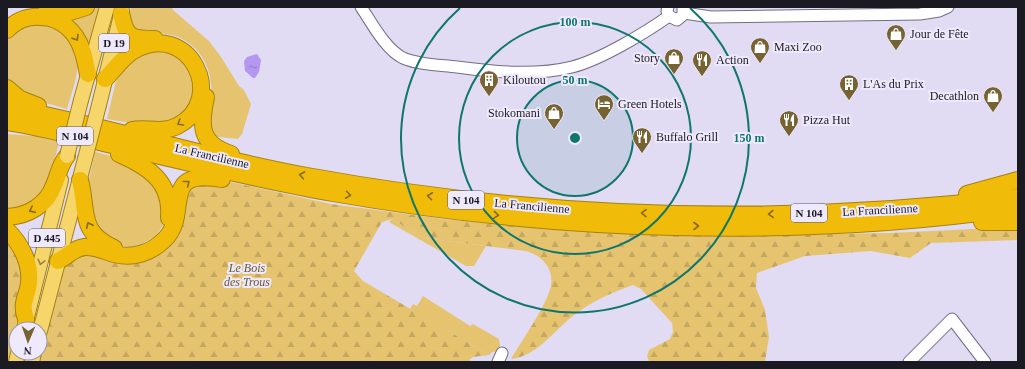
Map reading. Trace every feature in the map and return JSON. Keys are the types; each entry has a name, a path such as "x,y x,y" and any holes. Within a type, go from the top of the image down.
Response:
{"highway":[{"path":"7,25 19,16 32,13 61,13 81,10 86,7"},
{"path":"117,9 125,29 131,36 142,39 162,38 176,42 188,48 197,57 204,71 207,83 201,122 204,135 214,146 221,150 240,156 251,165"},
{"path":"7,30 20,20 32,16 49,17 61,21 71,30 77,40 82,50 88,74"},
{"path":"80,180 86,219 95,236 104,243 123,251 132,250 146,246 158,239 166,231 168,222 168,199 163,186 148,168 118,153 116,139 136,129 164,130 177,126 188,118 196,107 200,96 198,70 193,60 185,52 174,46 161,43 146,45 134,50 125,57 105,79"},
{"path":"7,88 20,98 38,106 55,117"},
{"name":"La Francilienne","path":"7,107 55,117 116,139 282,183 333,193 458,211 578,222 735,227 856,224 964,215 1018,208"},
{"name":"La Francilienne","path":"7,122 116,139 381,189 491,203 580,211 742,215 876,210 936,206 1018,197"},
{"path":"7,131 22,131 38,128"},
{"path":"7,217 25,214 43,204 51,194 60,165 67,156"},
{"path":"58,261 75,250 84,247 125,256 140,255 152,249 165,240 172,229 181,188 188,181 195,178 210,178 268,188 282,183"},
{"path":"936,206 948,198 996,188 1018,180"},
{"path":"856,224 876,228 1018,222"},
{"path":"7,230 19,244 25,256 29,283 23,308 25,321"}],"main road":[{"name":"D 19","path":"74,128 88,74 117,9"},
{"name":"D 19","path":"92,133 105,79 117,9"},
{"name":"D 445","path":"26,321 74,128"},
{"name":"D 445","path":"43,321 92,133"}],"street":[{"path":"361,7 394,52 403,58 425,63 500,72 550,71 578,65 591,60 658,24 667,10 677,20 682,18 684,9 711,17 920,14 939,11 948,7"},
{"path":"909,362 952,319 984,362"}],"green space":[{"path":"94,7 101,7 88,49 68,18 91,10"},
{"path":"131,7 172,7 173,10 209,41 239,86 244,90 251,104 242,134 238,139 211,136 211,86 206,63 199,53 188,43 176,36 162,33 134,31 129,18"},
{"path":"47,23 61,31 70,40 78,60 75,83 67,109 32,99 7,81 7,39 15,31 25,26"},
{"path":"169,49 195,73 192,105 177,120 150,126 107,119 116,81 123,69 138,55"},
{"path":"7,134 35,136 59,142 51,176 40,200 7,212"},
{"path":"95,152 116,157 128,162 160,190 165,216 163,225 155,237 141,244 129,247 115,244 94,226 87,189"},
{"name":"Le Bois des Trous","path":"217,179 331,204 443,219 558,230 715,236 890,233 1015,227 1018,228 1018,240 931,243 910,258 871,251 805,256 757,273 756,288 765,310 769,337 765,362 649,362 647,356 649,350 670,339 673,332 672,323 641,289 633,285 611,293 591,304 570,318 539,347 521,357 511,359 528,333 549,292 551,279 545,263 537,256 526,251 423,238 392,219 382,222 354,271 363,281 489,355 473,357 469,360 474,362 39,362 48,361 48,328 67,257 75,250 114,254 165,240 181,188"},
{"path":"392,219 423,238 486,246 474,266 466,266 389,222"},
{"path":"7,230 25,256 24,321 8,321 8,361 14,361 7,362"},
{"path":"423,296 470,326 473,324 499,339 500,346 498,351 492,352 489,355 410,309 413,304 417,306"}],"water":[{"path":"257,54 261,60 259,72 255,78 253,78 245,71 244,61 247,57"}],"place":[{"name":"Jour de Fête","path":"896,51"},
{"name":"Maxi Zoo","path":"760,64"},
{"name":"Story","path":"674,75"},
{"name":"Action","path":"702,77"},
{"name":"Kiloutou","path":"489,97"},
{"name":"L'As du Prix","path":"849,101"},
{"name":"Decathlon","path":"993,113"},
{"name":"Green Hotels","path":"604,121"},
{"name":"Stokomani","path":"554,130"},
{"name":"Pizza Hut","path":"789,137"},
{"name":"Buffalo Grill","path":"642,154"}]}
